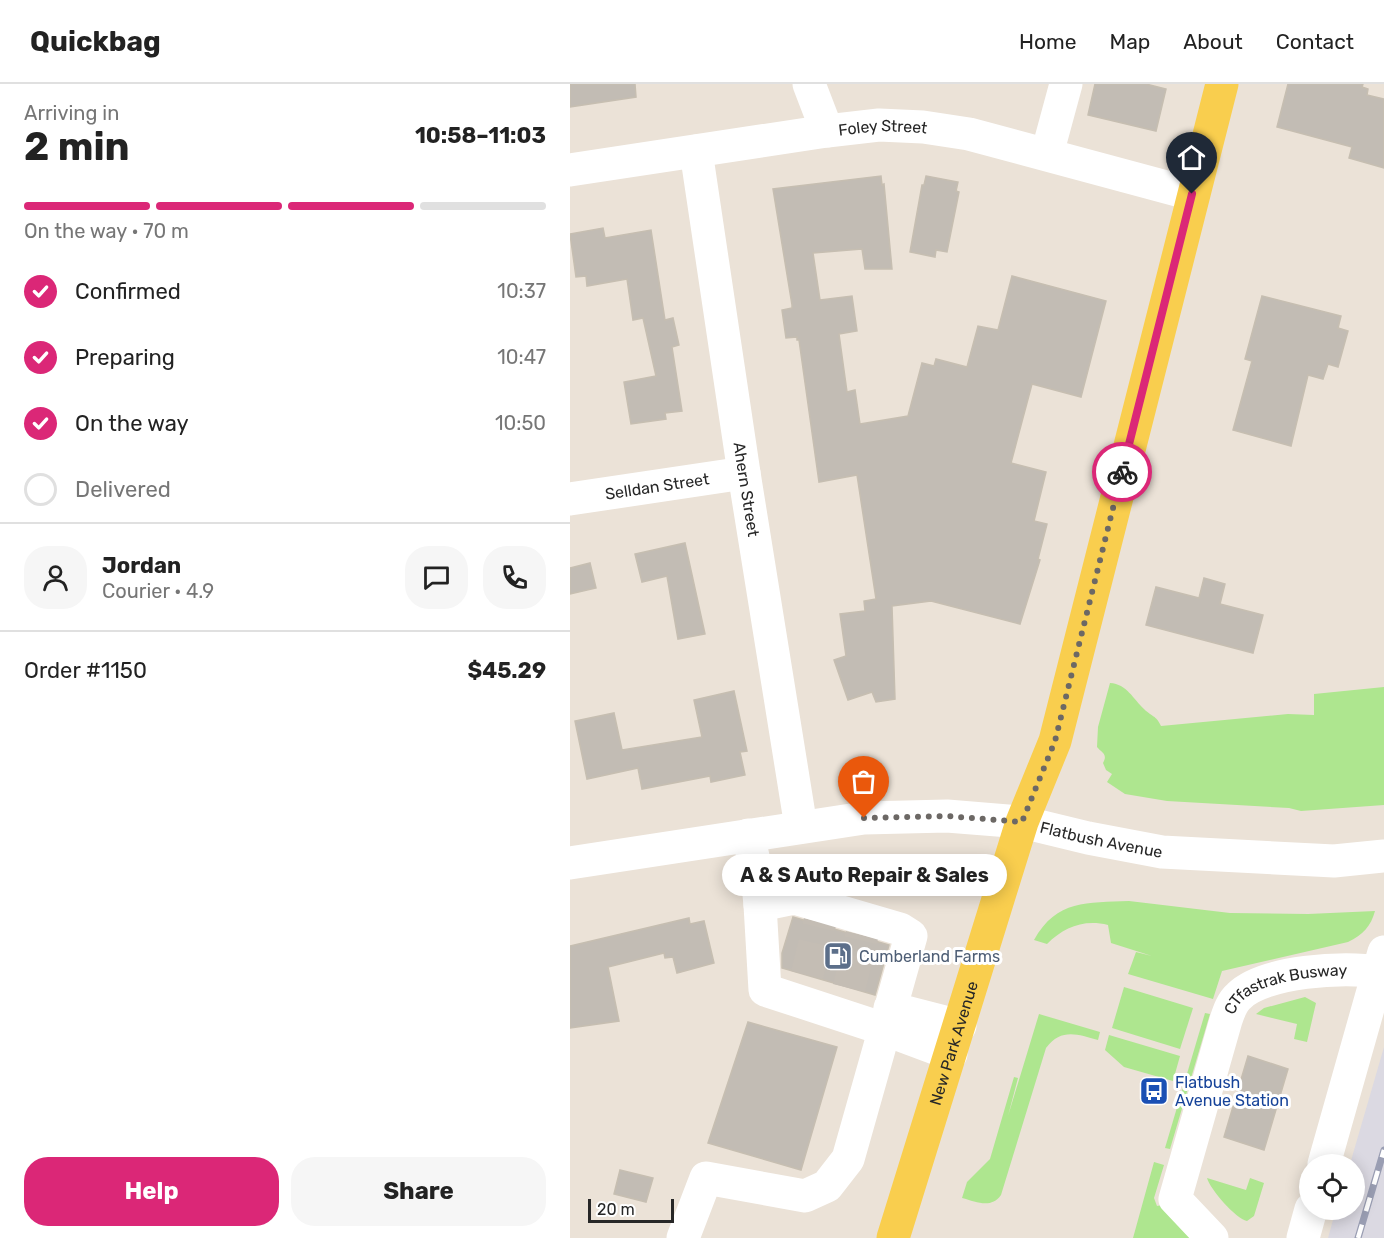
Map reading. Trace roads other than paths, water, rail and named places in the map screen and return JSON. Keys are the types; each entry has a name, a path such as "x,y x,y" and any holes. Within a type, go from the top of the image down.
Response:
{"main road":[{"name":"New Park Avenue","path":"893,1238 1022,822 1055,741 1192,194 1222,84"}],"street":[{"path":"809,84 827,131"},
{"path":"1047,154 1066,84"},
{"name":"Foley Street","path":"570,170 879,125 923,127 969,134 1192,194"},
{"name":"Ahern Street","path":"696,151 744,473 801,827"},
{"name":"Selldan Street","path":"570,499 744,473"},
{"name":"Flatbush Avenue","path":"570,863 864,818 947,816 1022,822 1088,838 1162,852 1334,861 1384,856"},
{"path":"748,835 757,874 765,990 804,988 955,1040"},
{"path":"684,1238 706,1178 805,1196 827,1186 848,1159 911,936 900,929 864,927 821,914 794,898 760,905"},
{"name":"CTfastrak Busway","path":"1212,1238 1175,1199 1226,1020 1233,1003 1245,990 1275,979 1381,961 1327,1154"},
{"path":"1303,1238 1308,1220"}],"tunnel":[{"path":"807,975 820,922"},
{"path":"849,988 862,935"}],"railway":[{"path":"1358,1238 1384,1150"}],"place":[{"name":"A & S Auto Repair & Sales","path":"864,818"},
{"name":"Cumberland Farms","path":"838,956"},
{"name":"Flatbush Avenue Station","path":"1154,1091"}]}
